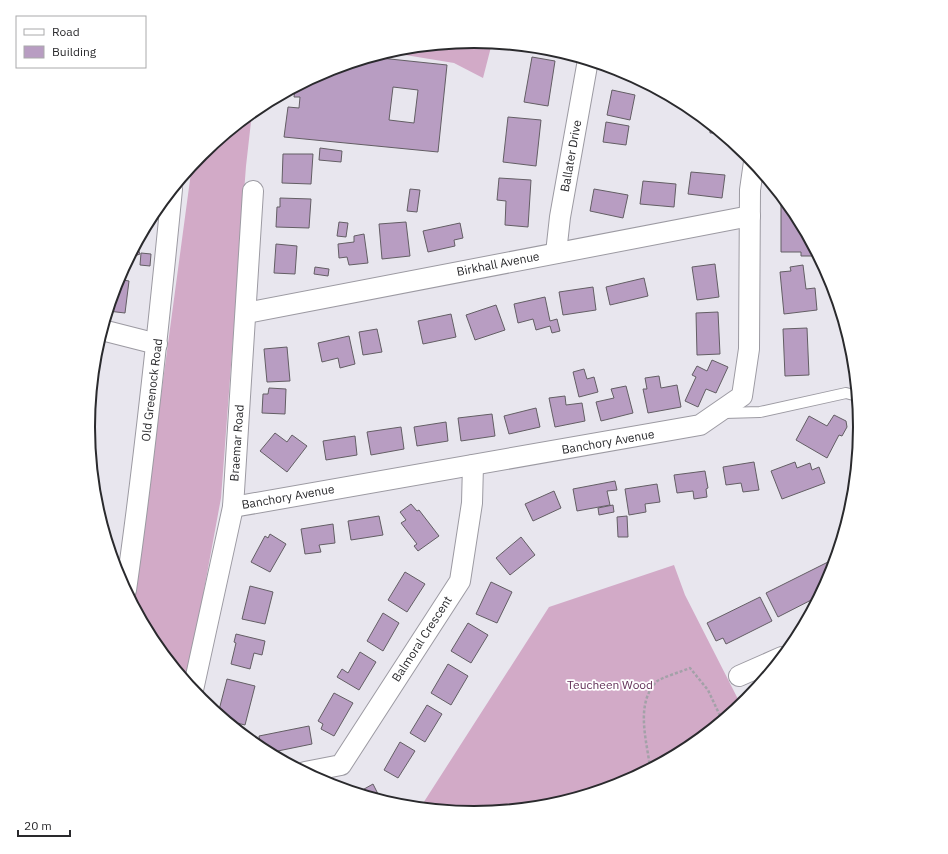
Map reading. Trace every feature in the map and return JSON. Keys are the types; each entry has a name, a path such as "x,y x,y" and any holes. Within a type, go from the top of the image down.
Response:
{"street":[{"name":"Ballater Drive","path":"556,253 560,217 587,65"},
{"name":"Banchory Avenue","path":"233,507 700,425 742,396 749,349 750,190 753,170"},
{"name":"Braemar Road","path":"195,683 233,507 253,191"},
{"name":"Old Greenock Road","path":"127,580 157,344 171,199"},
{"name":"Birkhall Avenue","path":"246,313 750,216"},
{"path":"107,331 157,344"},
{"name":"Balmoral Crescent","path":"313,770 340,765 460,581 472,503 473,465"},
{"path":"740,676 772,662"}],"lane":[{"path":"718,413 760,412 851,391"}],"path":[{"path":"649,763 644,716 646,698 656,681 690,668 708,690 720,715"}],"green space":[{"path":"449,49 491,49 483,78 454,63 403,55"},
{"path":"251,120 246,166 221,498 188,676 159,638 134,595 191,175 224,142"},
{"name":"Teucheen Wood","path":"674,565 685,595 738,699 705,728 685,742 642,767 596,786 548,799 523,803 474,806 423,803 549,607"}],"building":[{"path":"532,57 555,61 548,106 524,102"},
{"path":"386,59 447,65 438,152 284,137 288,107 299,108 300,97 294,97 294,94 329,77 352,68","holes":["393,87 418,90 414,123 389,120"]},
{"path":"612,90 635,95 630,120 607,115"},
{"path":"508,117 541,120 536,166 503,162"},
{"path":"606,122 629,126 626,145 603,142"},
{"path":"320,148 342,151 341,162 319,160"},
{"path":"283,154 313,154 311,184 282,183"},
{"path":"691,172 725,175 722,198 688,194"},
{"path":"499,178 531,180 528,227 505,225 506,201 497,200"},
{"path":"643,181 676,184 674,207 640,204"},
{"path":"410,189 420,190 417,212 407,211"},
{"path":"594,189 628,195 623,218 590,211"},
{"path":"280,198 311,199 309,228 276,227 277,207 280,207"},
{"path":"781,205 812,256 801,256 801,252 781,252"},
{"path":"339,222 348,223 346,237 337,236"},
{"path":"406,222 410,256 382,259 379,224"},
{"path":"460,223 463,238 454,240 455,246 428,252 423,231"},
{"path":"364,234 368,263 349,265 347,257 339,258 338,244 354,242 354,236"},
{"path":"276,244 297,246 295,274 274,273"},
{"path":"141,253 151,254 150,266 140,265"},
{"path":"715,264 719,297 697,300 692,267"},
{"path":"803,265 806,289 815,288 817,310 784,314 780,272 791,271 790,267"},
{"path":"315,267 329,269 328,276 314,274"},
{"path":"644,278 648,296 610,305 606,287"},
{"path":"125,280 129,281 125,313 113,312"},
{"path":"593,287 596,310 563,315 559,292"},
{"path":"545,297 550,321 557,319 560,331 552,333 550,326 536,330 533,319 518,323 514,304"},
{"path":"496,305 505,330 475,340 466,315"},
{"path":"718,312 720,354 697,355 696,313"},
{"path":"451,314 456,337 423,344 418,321"},
{"path":"807,328 809,375 785,376 783,329"},
{"path":"377,329 382,352 363,355 359,332"},
{"path":"349,336 355,364 340,368 338,358 322,362 318,343"},
{"path":"287,347 290,381 267,382 264,349"},
{"path":"712,360 728,367 716,393 706,389 698,407 685,401 696,377 692,375 697,366 707,371"},
{"path":"584,369 587,379 594,377 598,392 579,397 573,372"},
{"path":"659,376 661,388 677,385 681,407 648,413 643,389 647,389 645,378"},
{"path":"626,386 633,413 601,421 596,402 614,398 611,389"},
{"path":"269,388 286,389 285,414 262,413 263,394 268,394"},
{"path":"565,396 566,405 582,403 585,421 555,427 549,398"},
{"path":"536,408 540,427 509,434 504,416"},
{"path":"492,414 495,436 461,441 458,418"},
{"path":"834,415 846,421 847,427 842,436 839,435 827,458 796,440 809,416 827,426"},
{"path":"446,422 448,441 417,446 414,427"},
{"path":"401,427 404,449 371,455 367,432"},
{"path":"275,433 287,442 292,435 307,446 287,472 260,451"},
{"path":"355,436 357,455 326,460 323,441"},
{"path":"754,462 759,490 743,492 741,483 726,485 723,467"},
{"path":"795,462 797,468 810,463 812,470 819,467 825,483 782,499 771,471"},
{"path":"705,471 708,488 706,489 707,497 694,499 693,491 677,493 674,475"},
{"path":"615,481 617,490 607,491 610,505 577,511 573,489"},
{"path":"657,484 660,502 645,504 646,512 629,515 625,489"},
{"path":"554,491 561,508 533,521 525,504"},
{"path":"411,504 417,511 419,510 439,536 418,551 414,546 417,544 401,523 406,520 400,512"},
{"path":"613,505 614,512 599,515 598,508"},
{"path":"379,516 383,535 351,540 348,521"},
{"path":"627,516 628,537 618,537 617,517"},
{"path":"333,524 335,543 319,545 321,552 305,554 301,529"},
{"path":"270,534 286,544 270,572 251,562 265,536 268,538"},
{"path":"521,537 535,555 510,575 496,558"},
{"path":"828,562 811,600 778,617 766,593"},
{"path":"405,572 425,584 407,612 388,600"},
{"path":"491,582 512,592 497,623 476,614"},
{"path":"250,586 273,592 265,624 242,619"},
{"path":"760,597 772,621 726,644 723,638 716,641 707,623"},
{"path":"383,613 399,623 383,651 367,641"},
{"path":"468,623 488,635 471,663 451,651"},
{"path":"236,634 265,641 262,655 254,653 250,669 231,664 236,643 234,642"},
{"path":"360,652 376,662 359,690 337,677 342,669 348,673"},
{"path":"448,664 468,676 451,705 431,693"},
{"path":"227,679 255,686 245,725 237,723 220,708"},
{"path":"334,693 353,703 334,736 321,729 323,724 318,721"},
{"path":"427,705 442,714 425,742 410,733"},
{"path":"309,726 312,744 278,751 260,740 259,736"},
{"path":"400,742 415,751 398,778 384,770"},
{"path":"373,784 378,793 376,793 363,789"}]}
